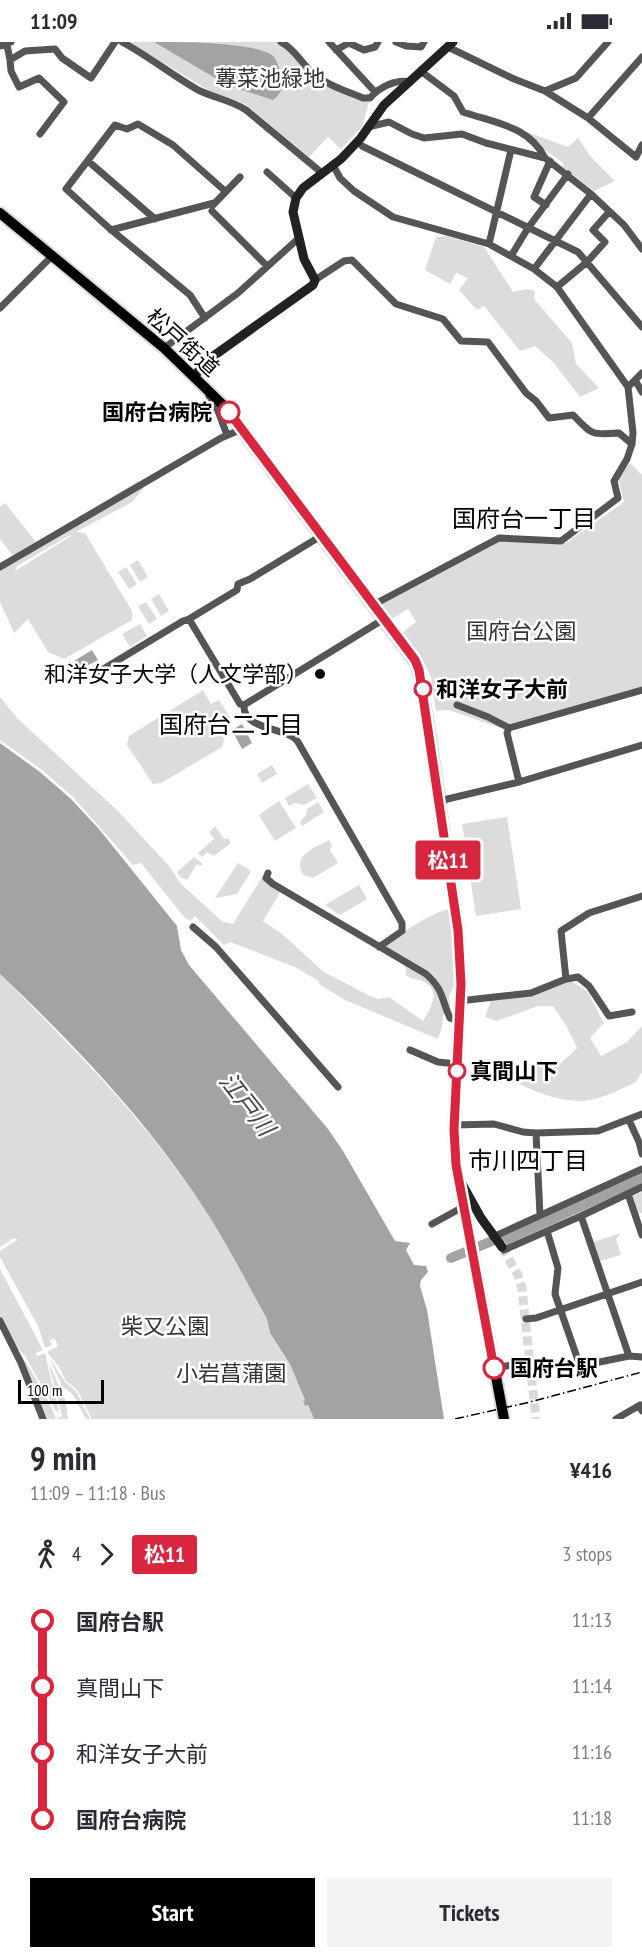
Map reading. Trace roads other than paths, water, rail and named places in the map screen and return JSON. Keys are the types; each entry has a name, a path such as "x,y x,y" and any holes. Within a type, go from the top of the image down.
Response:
{"main road":[{"name":"松戸街道","path":"0,213 164,348 197,379 242,429 415,660 419,670 458,930 461,976 454,1125 458,1177 504,1419"}],"street":[{"path":"10,60 25,51 56,49 62,58 91,78 115,42"},
{"path":"122,42 197,89 246,110 322,173"},
{"path":"281,42 297,54 310,71 322,80 363,98 370,98 375,92 403,80 410,82"},
{"path":"329,42 375,92"},
{"path":"336,50 349,43 364,50 375,47 378,42"},
{"path":"396,42 406,46 421,47 424,42"},
{"path":"544,92 576,78 608,42"},
{"path":"6,44 11,71 20,87 39,78 64,102 40,134"},
{"path":"315,280 305,262 299,238 293,209 296,198 303,188 357,143 384,105 451,45 514,79 544,92 588,118 636,158 642,145"},
{"path":"588,118 642,57"},
{"path":"422,72 454,96 464,112 523,132 540,147 547,160 534,197 546,205"},
{"path":"368,127 389,122 424,138 462,134 547,160 591,194 624,225 642,249"},
{"path":"205,318 190,296 66,189 115,124 128,129 140,124 173,145 225,191"},
{"path":"362,146 578,252 642,327"},
{"path":"489,244 511,150"},
{"path":"88,160 155,219"},
{"path":"333,165 340,178 354,191 393,217 489,244 534,269 556,287 628,387 633,433 627,459 614,480 618,498 561,540 499,538 373,605"},
{"path":"267,172 296,198"},
{"path":"511,256 528,228 568,174"},
{"path":"240,177 210,207 211,212 267,266"},
{"path":"534,269 591,194"},
{"path":"111,230 214,203"},
{"path":"556,287 587,262 605,242 593,230 609,212"},
{"path":"164,348 238,293 299,238"},
{"path":"0,308 52,256"},
{"path":"226,435 218,411 197,379 205,362 313,285 315,280 344,261 352,260 396,304 443,319 462,341 488,342 526,393 536,401 549,418 573,415 591,433 597,435 619,433 632,444"},
{"path":"628,387 642,373"},
{"path":"635,380 642,392"},
{"path":"0,569 226,435 242,429"},
{"path":"95,674 237,590 238,584 321,536"},
{"path":"189,619 240,704 244,705"},
{"path":"244,705 384,619"},
{"path":"457,705 509,728 642,690"},
{"path":"244,705 244,711 256,723 295,738 402,923 402,931 379,947"},
{"path":"509,728 507,733 519,782"},
{"path":"439,801 519,782 642,745"},
{"path":"268,873 266,878 273,884 426,975 437,984 450,1018 458,1020"},
{"path":"566,979 561,931 589,913 642,896"},
{"path":"193,927 216,947 338,1087"},
{"path":"459,1000 531,993 566,979 578,977 589,986 609,1016 632,1012"},
{"path":"410,1050 438,1062 457,1064"},
{"path":"454,1125 494,1124 522,1132 536,1133 598,1131 642,1114"},
{"path":"629,1120 642,1154"},
{"path":"536,1133 540,1215"},
{"path":"494,1237 642,1169"},
{"path":"458,1177 481,1218 503,1248 547,1231 642,1187"},
{"path":"628,1194 642,1235"},
{"path":"432,1224 464,1212 476,1214 481,1218"},
{"path":"581,1216 629,1356"},
{"path":"547,1231 558,1268 555,1294 580,1366 629,1356 642,1357"},
{"path":"526,1319 642,1282"},
{"path":"0,1321 21,1363 43,1419"},
{"path":"494,1368 530,1362"},
{"path":"616,1419 640,1405 642,1411"}],"water":[{"path":"154,42 233,45 262,51 272,55 277,62 282,89 273,100 227,85"},
{"path":"92,650 98,660 79,670 74,661"},
{"path":"242,724 252,743 242,749 232,730"},
{"name":"江戸川","path":"0,743 40,772 71,799 99,829 177,926 181,950 189,965 328,1129 395,1241 410,1243 406,1250 414,1265 426,1266 428,1272 421,1280 420,1286 427,1310 444,1419 314,1419 308,1405 305,1406 303,1401 305,1400 290,1364 270,1333 267,1319 224,1241 187,1183 163,1150 112,1089 0,974"},
{"path":"642,1171 642,1184 507,1245 501,1237"}],"waterway":[{"path":"451,1258 504,1236"}],"tunnel":[{"path":"502,1247 518,1275 522,1289 536,1419"}],"railway":[{"path":"455,1419 642,1372"}],"place":[{"name":"国府台病院","path":"229,412"},
{"name":"和洋女子大学（人文学部）","path":"320,674"},
{"name":"和洋女子大前","path":"423,689"},
{"name":"真間山下","path":"457,1071"},
{"name":"国府台駅","path":"494,1368"}],"district":[{"name":"国府台一丁目","path":"524,518"},
{"name":"国府台二丁目","path":"231,724"},
{"name":"市川四丁目","path":"528,1160"}],"park label":[{"name":"蓴菜池緑地","path":"270,78"},
{"name":"国府台公園","path":"521,631"},
{"name":"柴又公園","path":"165,1326"},
{"name":"小岩菖蒲園","path":"231,1373"}]}
